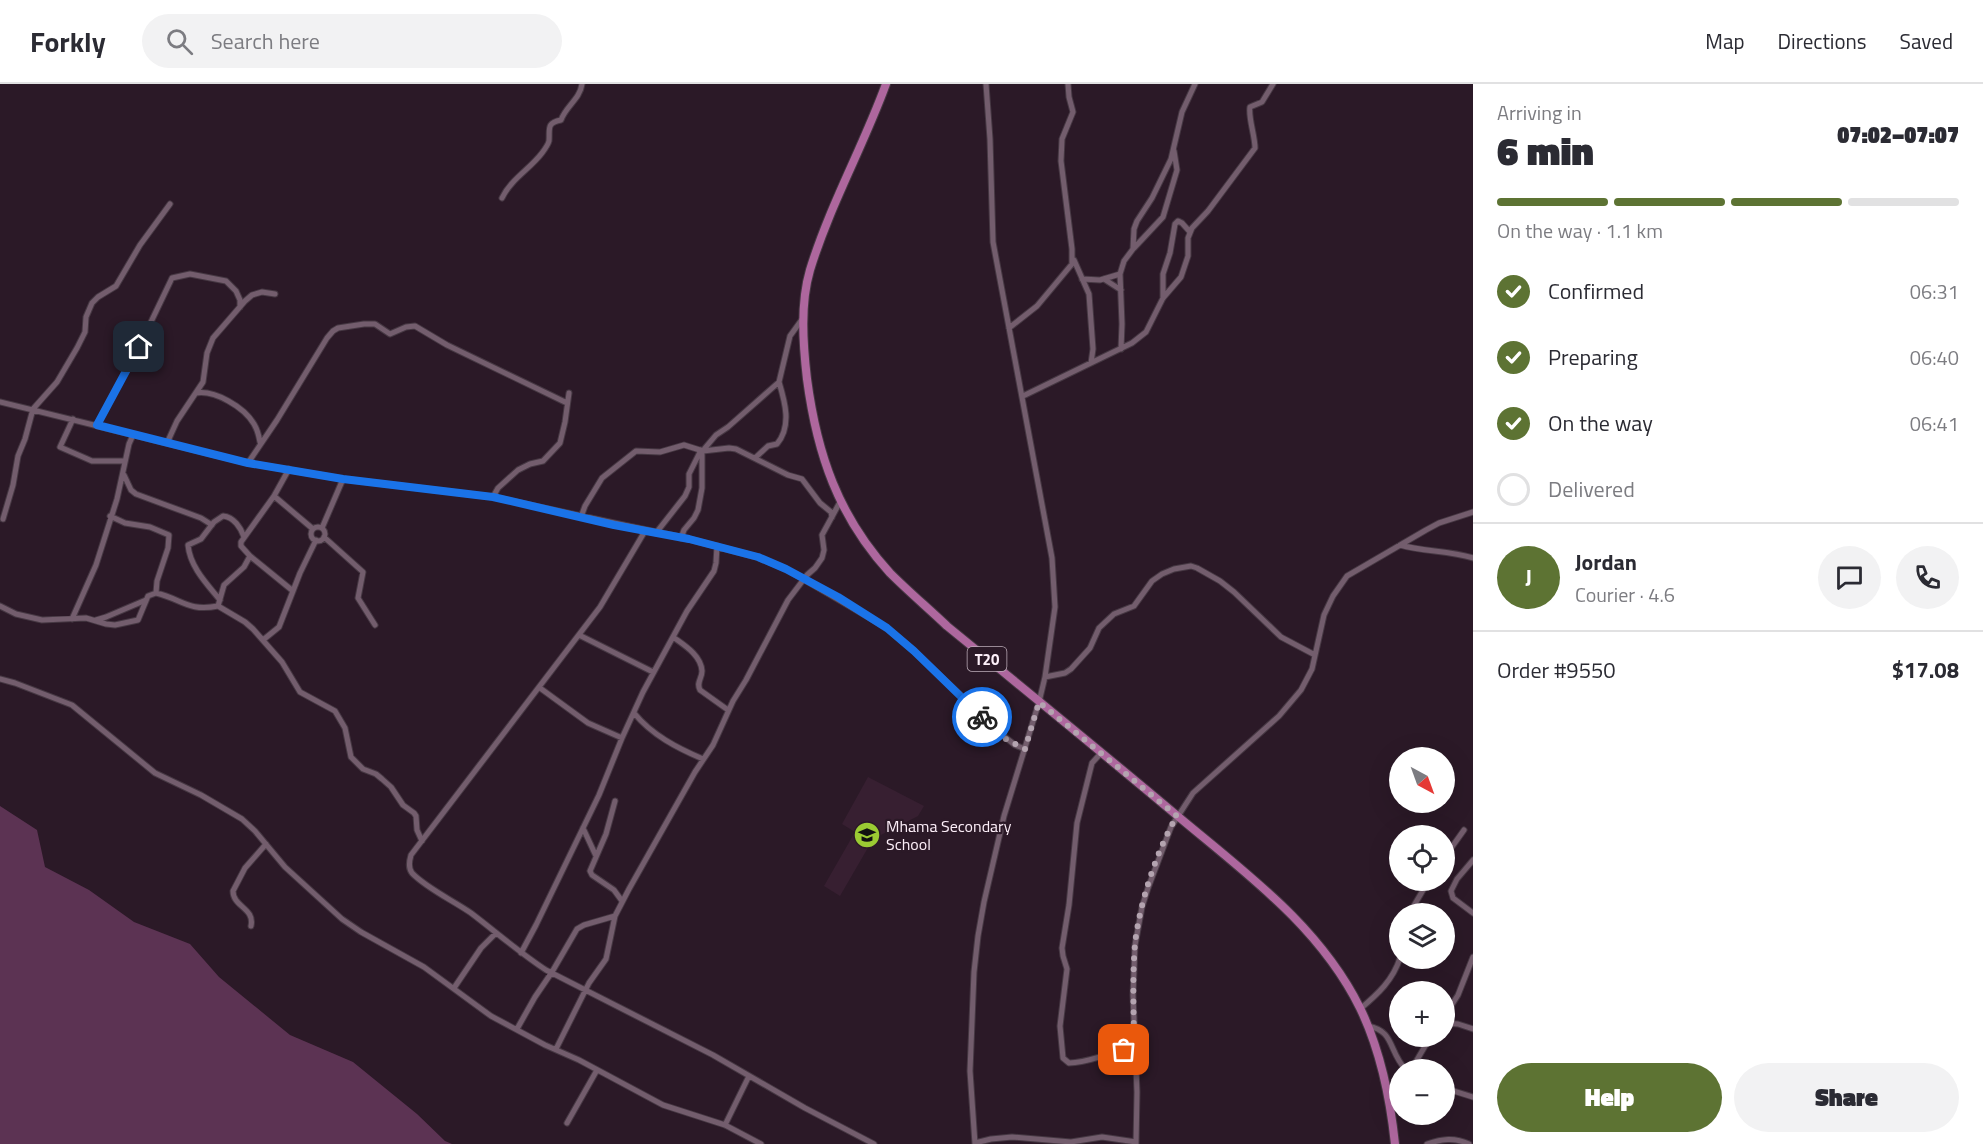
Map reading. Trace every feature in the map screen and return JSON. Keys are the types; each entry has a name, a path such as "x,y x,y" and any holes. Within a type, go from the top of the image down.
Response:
{"main road":[{"name":"T20","path":"883,86 842,184 809,273 804,317 805,362 811,405 824,464 840,502 862,537 891,573 947,626 1249,874 1297,919 1334,965 1360,1009 1382,1068 1389,1097"},
{"name":"T20","path":"1393,1125 1395,1144"}],"street":[{"path":"502,198 508,187 531,166 543,151 549,141 549,129 554,122 561,120 567,108 580,94 582,84"},
{"path":"986,84 993,242 1023,396 1052,558 1055,588 1053,629 1045,677 1004,816 978,936 974,972 970,1071 975,1143 1012,1137 1071,1142 1096,1137 1136,1143 1137,1092 1133,995 1137,931 1148,888 1177,816 1193,793 1267,728 1291,703 1307,679 1324,615 1343,581 1353,571 1439,523 1473,512"},
{"path":"1068,84 1073,112 1062,139 1061,168 1073,257 1088,289 1093,349 1091,363"},
{"path":"1121,349 1120,274 1124,261 1133,249 1163,217 1177,170 1174,151 1176,133 1182,112 1195,84"},
{"path":"1023,396 1132,344 1146,332 1163,298 1186,268 1190,232 1254,148 1250,108 1262,102 1273,84"},
{"path":"1133,249 1134,229 1137,221 1152,198 1174,151"},
{"path":"3,519 13,485 18,456 33,409 57,382 74,354 85,332 86,317 92,303 116,286 147,235 170,204"},
{"path":"1163,298 1163,273 1170,254 1175,224 1178,221 1182,223 1190,232"},
{"path":"1010,328 1037,306 1070,267 1073,257"},
{"path":"97,425 139,347 172,278 190,274 226,281 236,291 240,307"},
{"path":"1082,279 1104,279 1120,274"},
{"path":"1104,279 1121,290"},
{"path":"167,443 177,421 205,375 209,344 252,295 275,294"},
{"path":"755,458 768,446 777,444 785,430 786,410 779,382 790,336 804,317"},
{"path":"248,463 333,331 338,328 375,324 390,334 415,326 447,345 567,403"},
{"path":"656,533 685,496 689,487 689,474 702,451 716,435 779,382"},
{"path":"196,393 205,392 219,397 246,414 254,423 260,442"},
{"path":"493,497 498,488 518,470 543,461 554,451 563,433 569,393"},
{"path":"0,402 248,463 343,479 493,497 717,546 772,562 887,628 1000,734 1025,749"},
{"path":"73,419 60,447 92,461 125,461"},
{"path":"72,619 92,575 133,435"},
{"path":"581,517 602,478 631,454 641,450 660,452 684,445 702,451 733,448 788,475 802,479 820,503 831,512 831,517"},
{"path":"681,538 698,510 702,488 702,451"},
{"path":"289,469 244,537 241,546 293,591"},
{"path":"123,473 131,490 136,494 201,518 212,525"},
{"path":"322,528 343,479"},
{"path":"273,496 313,529"},
{"path":"556,1049 586,989 606,959 615,916 622,901 703,759 716,741 728,710 788,600 822,558 824,550 822,535 840,502"},
{"path":"110,516 125,523 150,527 169,535 168,548 159,572 156,593"},
{"path":"244,537 239,527 227,516 219,517 201,539 191,543 188,548 197,570 219,603 245,622 263,640 288,671 300,692 332,708 338,715 345,728 351,757 363,769 376,774 403,805 414,813 422,842"},
{"path":"313,529 322,528 326,533 320,541 316,540"},
{"path":"313,529 312,536 316,540"},
{"path":"645,531 613,586 579,635 422,842 409,861 411,872 521,953 552,972 713,1055 805,1108 874,1144"},
{"path":"324,537 363,572 358,598 375,625"},
{"path":"263,640 279,627 316,540"},
{"path":"1400,545 1473,558"},
{"path":"521,953 583,828 653,672 687,611 714,571 717,546"},
{"path":"219,603 224,585 244,567 250,556"},
{"path":"1045,677 1065,674 1071,669 1090,648 1099,628 1114,614 1134,606 1152,581 1174,569 1191,566 1220,581 1234,592 1281,637 1315,655"},
{"path":"0,606 16,614 42,620 86,618 115,625 138,620 150,594 165,595 197,608 219,603"},
{"path":"94,620 106,618 146,600"},
{"path":"579,635 653,672"},
{"path":"673,637 692,651 698,661 702,670 698,685 700,690 728,710"},
{"path":"0,679 72,705 155,773 201,795 243,819 285,867 342,919 416,962 478,1008 663,1105 725,1125 761,1144"},
{"path":"540,688 588,723 622,738"},
{"path":"634,713 660,737 703,759"},
{"path":"1102,752 1092,763 1077,818 1069,905 1062,948 1067,969 1060,1033 1063,1058 1069,1063 1109,1056 1120,1051 1134,1051"},
{"path":"615,801 606,834 591,867 591,873 614,890 622,901"},
{"path":"583,828 596,856"},
{"path":"1455,843 1464,830"},
{"path":"251,926 250,913 235,900 233,891 245,868 266,844"},
{"path":"1473,860 1457,879 1451,891 1453,898 1473,913"},
{"path":"517,1029 577,929 615,916"},
{"path":"454,988 481,948 496,933"},
{"path":"1455,1000 1473,957"},
{"path":"1360,1009 1386,985 1395,969"},
{"path":"1455,1024 1473,1029"},
{"path":"1368,1026 1384,1032 1397,1059"},
{"path":"567,1123 597,1070"},
{"path":"725,1125 749,1076"},
{"path":"1455,1091 1473,1097"},
{"path":"1427,1144 1441,1139 1454,1139 1469,1144"}],"shaded area":[{"name":"Mhama Secondary School","path":"868,777 924,806 918,816 873,839 840,896 824,886 855,832 842,824"},
{"path":"0,806 37,830 45,867 89,890 134,922 190,944 219,977 290,1035 353,1062 417,1114 445,1141 452,1144 0,1144"}],"way so far":[{"path":"982,717 1006,739 1025,749 1039,702 1177,816 1170,827 1142,907 1135,945 1134,1051 1124,1050"}],"place":[{"name":"Mhama Secondary School","path":"867,835"}],"route":[{"path":"139,347 97,425 248,463 343,479 493,497 614,525 689,539 758,557 838,597 887,628 982,717"}]}
